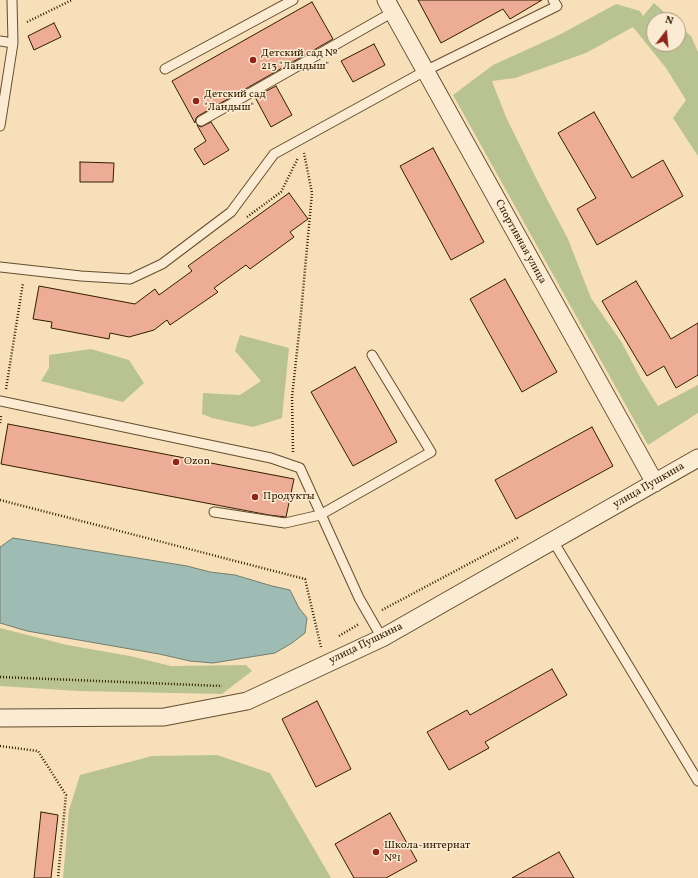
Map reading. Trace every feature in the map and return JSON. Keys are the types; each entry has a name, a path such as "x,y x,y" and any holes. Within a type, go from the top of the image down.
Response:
{"street":[{"name":"Спортивная улица","path":"389,6 655,483"},
{"name":"улица Пушкина","path":"0,718 164,718 247,701 382,638 698,459"}],"lane":[{"path":"0,126 13,43 12,0"},
{"path":"165,69 293,0"},
{"path":"0,267 81,276 130,279 162,264 231,212 274,154 424,70 557,6 553,0"},
{"path":"202,121 389,6"},
{"path":"0,41 13,43"},
{"path":"214,512 285,523 320,515 431,452 372,355"},
{"path":"2,402 271,458 300,468 358,598 382,638"},
{"path":"553,541 698,781"}],"path":[{"path":"12,29 72,0"},
{"path":"294,466 292,397 312,193 303,148 298,140"},
{"path":"0,423 2,402 22,288"},
{"path":"0,500 306,578 321,648"},
{"path":"0,746 38,750 66,795 58,878"}],"green space":[{"path":"654,3 664,12 646,12"},
{"path":"616,4 640,11 643,16 646,12 646,43 633,27 586,53 515,78 492,81 506,117 568,239 591,298 622,343 641,379 658,406 698,385 698,413 648,445 453,95 493,65 559,35"},
{"path":"686,32 691,36 698,52 698,156 673,118 686,100 666,68 653,52 686,52"},
{"path":"240,335 289,348 282,418 253,427 212,418 202,414 203,393 240,395 261,381 235,351"},
{"path":"91,349 129,360 144,383 123,402 41,381 49,368 49,355"},
{"path":"0,628 67,645 130,656 171,666 246,665 252,671 222,694 78,691 0,686"},
{"path":"217,755 270,773 331,878 63,878 69,810 80,775 152,756"}],"water":[{"path":"13,538 235,575 290,590 299,608 307,618 305,633 275,653 213,663 190,661 159,654 27,631 0,623 0,547"}],"building":[{"path":"418,0 542,0 510,19 503,9 441,43"},
{"name":"Детский сад № 213 \"Ландыш\"","path":"312,2 333,39 198,116 195,123 172,81"},
{"path":"54,23 61,37 34,50 28,36"},
{"path":"374,44 385,65 353,82 341,61"},
{"path":"276,86 292,115 271,127 255,97"},
{"path":"594,112 632,178 663,160 683,196 597,245 577,209 596,198 558,133"},
{"path":"211,122 229,150 204,165 194,149 206,141 197,125 201,127"},
{"path":"433,148 484,242 451,260 400,166"},
{"path":"80,162 114,163 113,182 80,182"},
{"path":"289,193 308,219 290,232 294,237 250,269 246,265 214,288 218,292 170,325 167,320 154,330 129,337 110,333 109,339 51,328 52,322 33,319 39,286 135,304 155,289 159,295 192,271 188,266"},
{"path":"505,279 557,372 522,392 470,299"},
{"path":"636,281 671,339 698,323 698,375 676,388 664,366 647,376 602,301"},
{"path":"355,367 397,442 353,466 311,392"},
{"path":"8,424 294,479 286,517 1,464"},
{"path":"592,427 613,466 516,519 495,480"},
{"path":"552,669 567,695 485,742 489,748 449,770 427,732 467,710 470,715"},
{"path":"317,701 351,769 316,787 282,719"},
{"path":"41,812 58,815 51,878 34,878"},
{"name":"Школа-интернат №1","path":"390,813 417,861 386,878 354,878 335,844"},
{"path":"559,852 574,878 512,878"}],"place":[{"name":"Детский сад № 213 \"Ландыш\"","path":"253,60"},
{"name":"Детский сад \"Ландыш\"","path":"196,101"},
{"name":"Ozon","path":"176,462"},
{"name":"Продукты","path":"255,497"},
{"name":"Школа-интернат №1","path":"376,852"}]}
